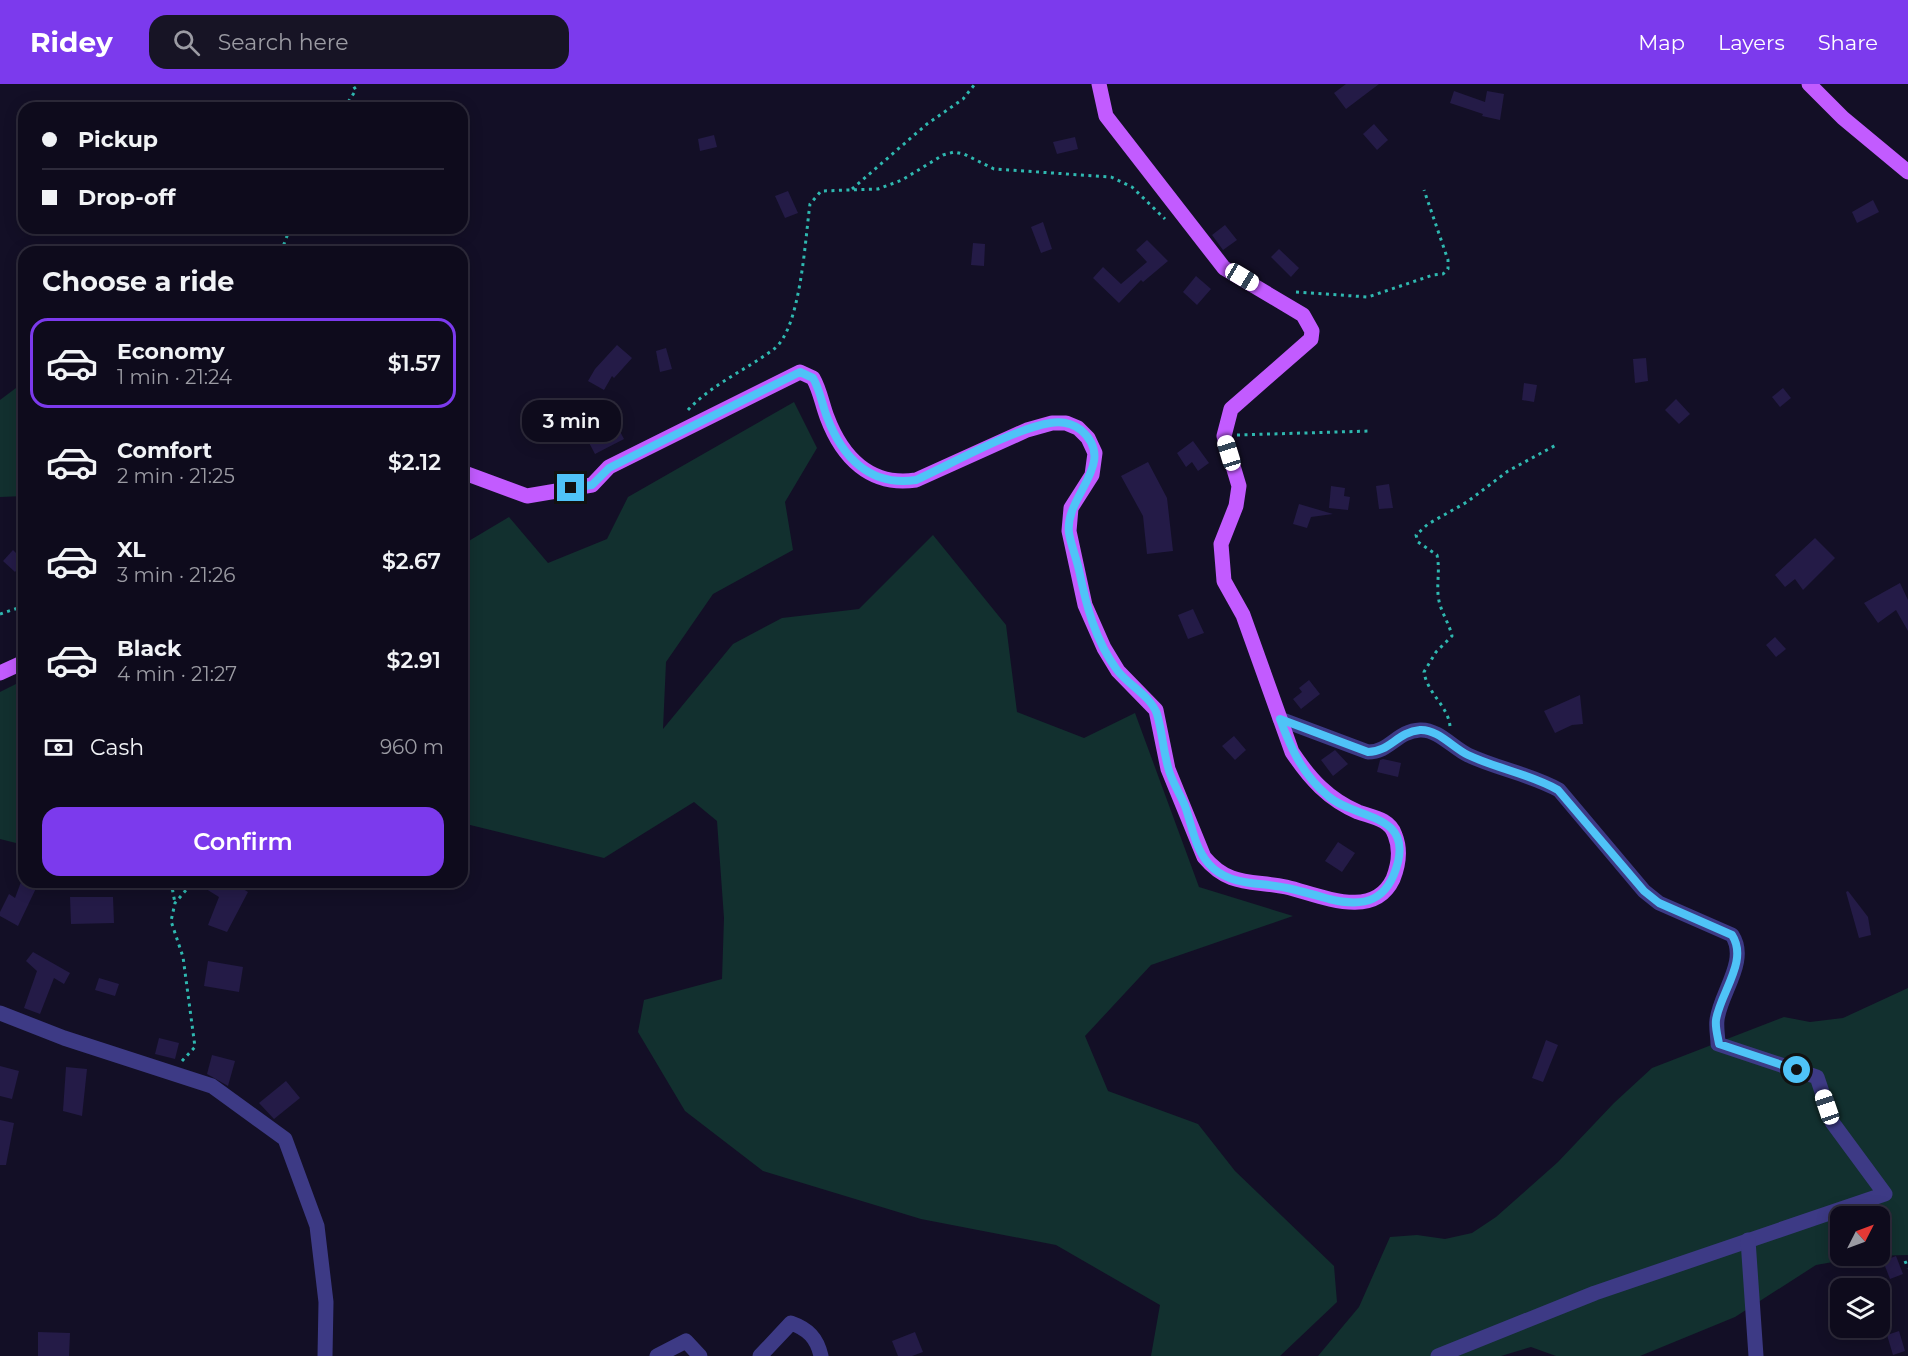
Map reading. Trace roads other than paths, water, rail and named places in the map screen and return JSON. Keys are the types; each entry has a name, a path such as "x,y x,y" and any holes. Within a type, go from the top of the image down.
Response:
{"main road":[{"path":"1809,84 1843,118 1908,172"},
{"path":"468,474 528,496 592,485 609,468 800,372 813,378 839,444 858,466 884,480 898,483 916,480 1027,430 1052,423 1066,423 1078,428 1088,438 1095,453 1092,475 1071,508 1069,531 1085,605 1104,648 1118,671 1156,710 1168,769 1204,857 1214,869 1231,880 1284,887 1338,901 1362,903 1377,897 1388,888 1395,874 1400,852 1395,832 1387,822 1329,797 1305,771 1292,752 1246,624 1224,581 1221,544 1236,506 1239,486 1224,436 1231,409 1311,339 1310,323 1286,303 1224,268 1106,116 1099,86"},
{"path":"0,673 18,665"}],"street":[{"path":"1280,719 1368,752 1379,752 1406,731 1434,732 1469,755 1540,780 1558,790 1644,891 1659,903 1732,935 1738,945 1738,960 1716,1021 1719,1044 1817,1077 1832,1122 1885,1194 1595,1293 1438,1356"},
{"path":"0,1013 64,1038 212,1086 285,1138 317,1226 326,1302 325,1356"},
{"path":"1748,1240 1756,1356"},
{"path":"760,1356 791,1323 806,1328 818,1345 821,1356"},
{"path":"657,1356 665,1349 686,1341 700,1356"}]}
